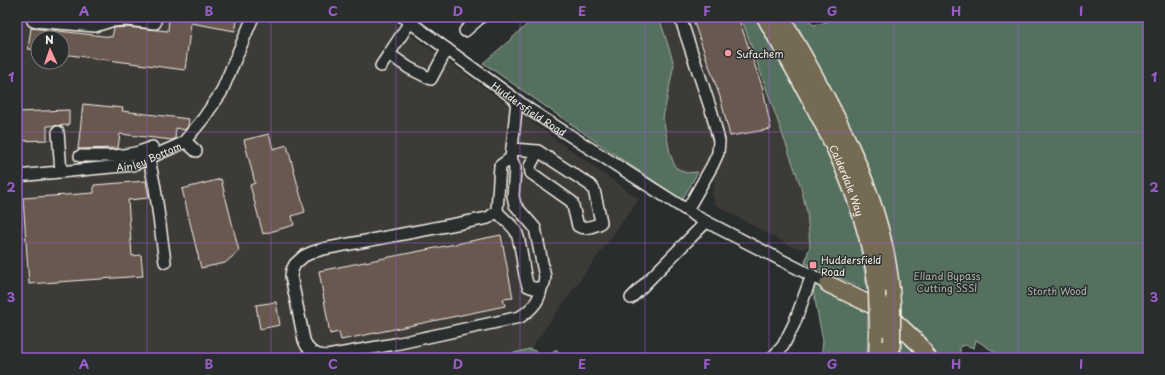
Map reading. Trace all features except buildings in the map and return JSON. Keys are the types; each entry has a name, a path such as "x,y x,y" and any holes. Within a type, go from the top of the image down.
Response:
{"highway":[{"name":"Calderdale Way","path":"765,17 835,146 863,219 872,252 877,292 877,358"},
{"name":"Calderdale Way","path":"781,17 841,128 871,198 885,245 889,273 892,303 892,341 890,358"},
{"path":"828,284 884,311 919,344 928,358"}],"street":[{"name":"Ainley Bottom","path":"17,176 133,166 136,158 149,159 183,143 203,119 221,93 253,17"},
{"path":"465,31 481,17"},
{"path":"680,17 712,113 720,142 718,153 712,166 687,210"},
{"path":"33,21 95,26 111,21 126,20 155,23"},
{"path":"381,66 407,20"},
{"name":"Huddersfield Road","path":"407,20 517,100 706,222 828,284"},
{"path":"389,54 409,68 431,79 448,49"},
{"path":"497,211 488,218 323,249 304,256 295,264 291,276 307,348 312,353 319,356 327,356 395,344 520,317 529,311 535,304 540,294 545,277 535,228 515,205 513,196 515,168 511,153 517,100"},
{"path":"58,132 60,172"},
{"path":"185,141 196,151"},
{"path":"80,156 118,155 136,158 152,147"},
{"path":"538,151 530,166 531,173 572,202 578,226 580,228 584,228 599,224 601,222 594,190 590,185 538,151 511,153 500,166 497,211 517,233 528,286 541,288"},
{"path":"149,159 155,188 165,262"},
{"path":"631,298 706,222"},
{"path":"772,358 783,346 794,324 812,276"}],"shaded area":[{"path":"17,17 386,17 639,199 530,349 494,358 17,358"},
{"path":"659,17 741,17 800,184 807,212 810,245 803,249 792,247 716,205 712,194 715,183 698,172 686,173 675,167 670,153 663,118 674,64"}],"green space":[{"path":"535,17 659,17 674,64 663,118 670,153 675,167 686,173 698,172 682,200 483,63"},
{"path":"741,17 756,17 816,127 835,167 858,229 867,290 805,263 810,245 807,212 800,184"},
{"path":"792,17 810,17 809,20 813,25 827,22 826,17 1148,17 1148,358 1008,358 998,354 976,340 974,348 965,345 960,347 960,358 934,358 922,338 902,316 897,270 894,269 809,56 803,35"},
{"path":"812,284 868,309 867,358 821,358 823,341"},
{"path":"902,335 913,348 918,358 901,358"},
{"path":"530,349 549,357 556,349 564,358 494,358"}],"place":[{"name":"Sufachem","path":"728,53"},
{"name":"Huddersfield Road","path":"813,265"}],"park label":[{"name":"Elland Bypass Cutting SSSI","path":"947,280"},
{"name":"Storth Wood","path":"1057,290"}]}
